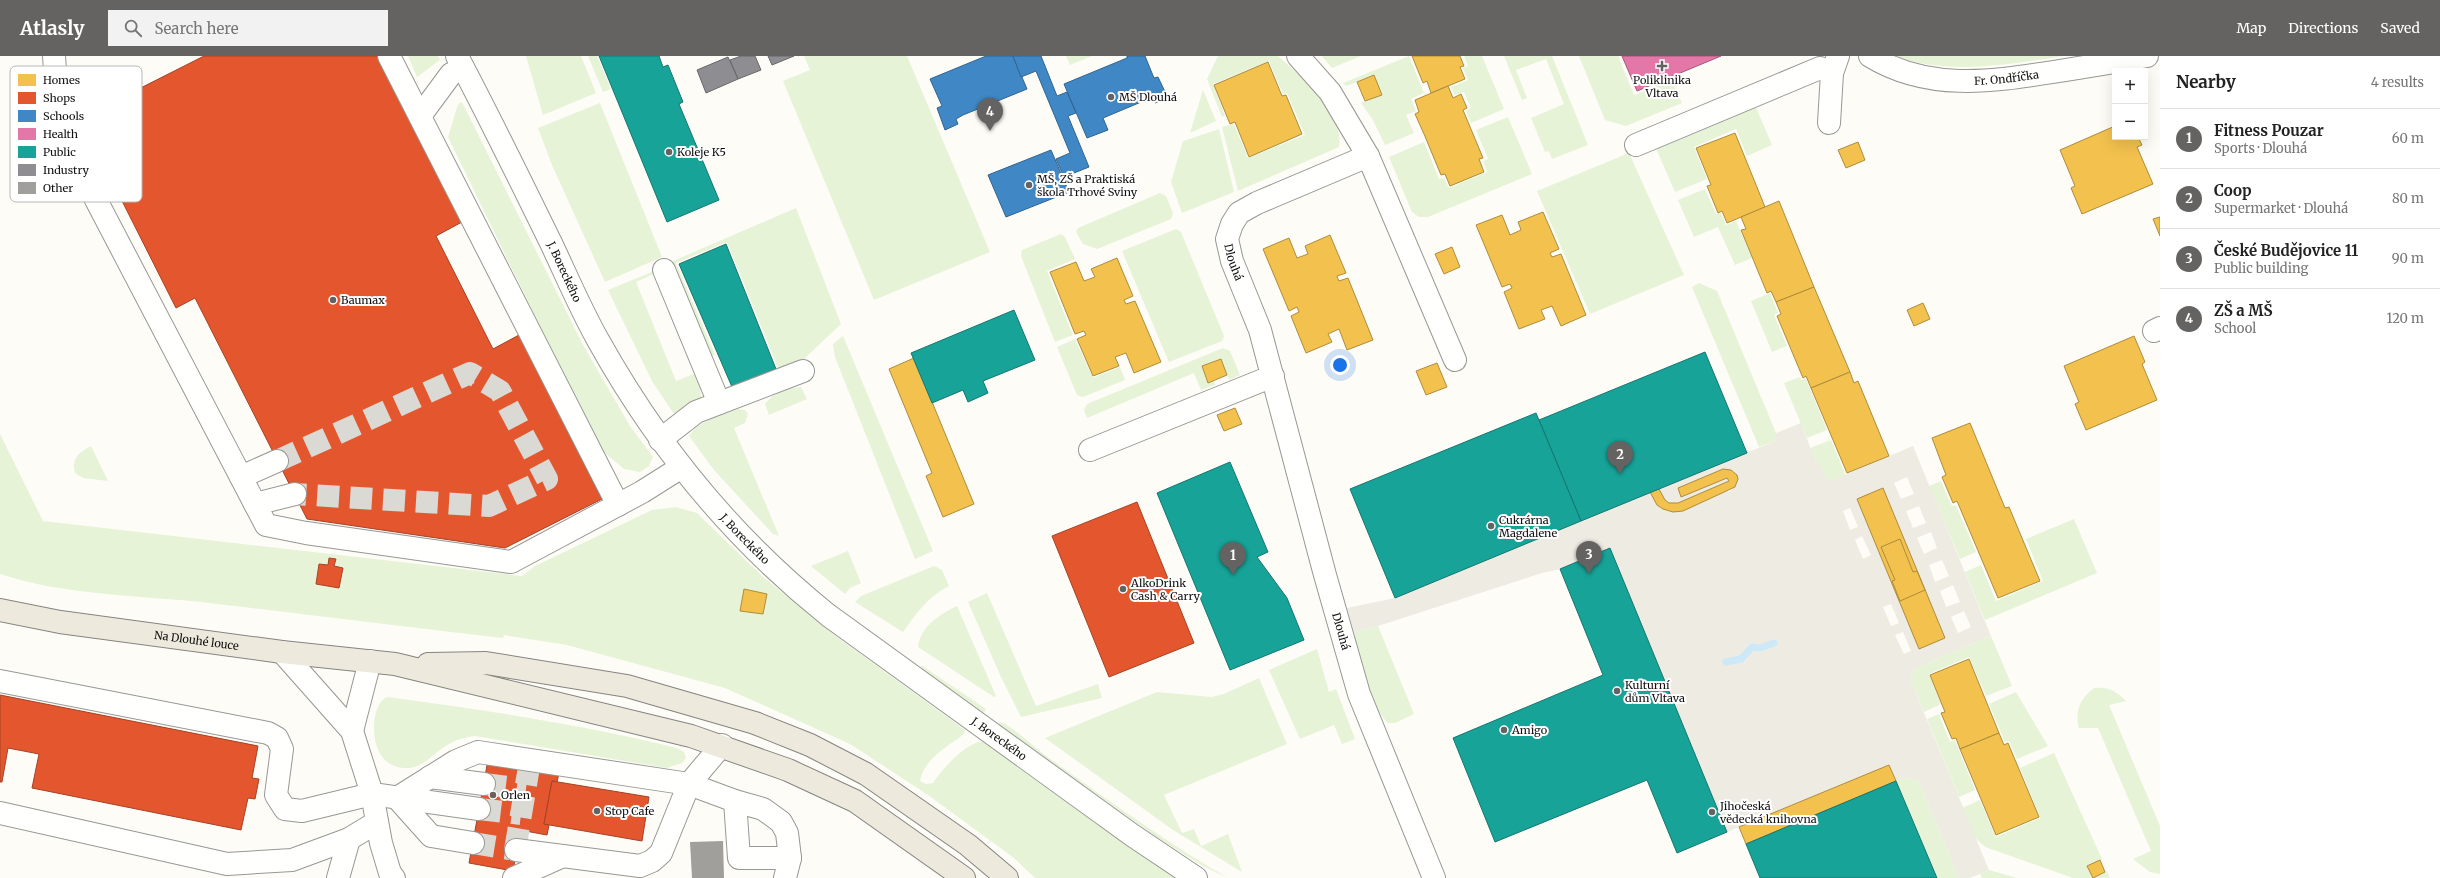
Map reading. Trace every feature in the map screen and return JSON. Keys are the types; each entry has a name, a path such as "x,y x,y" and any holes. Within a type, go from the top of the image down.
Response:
{"main road":[{"name":"Na Dlouhé louce","path":"0,610 60,622 282,652 395,664"},
{"path":"395,664 486,663 626,686 755,723 810,745 866,774 968,845 1007,878"},
{"path":"395,664 722,745 788,770 855,801 964,878"}],"street":[{"path":"389,56 618,505"},
{"path":"1298,56 1330,92 1368,156 1455,360"},
{"name":"Fr. Ondříčka","path":"1870,56 1885,65 1915,76 1970,82 1997,81 2147,56"},
{"path":"420,116 460,62"},
{"name":"J. Boreckého","path":"460,62 597,340 660,440 680,468 716,510 787,582 828,615 1132,835 1196,878"},
{"path":"1636,144 1820,68 1835,65 1830,123"},
{"name":"Dlouhá","path":"1368,156 1257,202 1239,213 1232,224 1227,239 1232,261 1260,330 1325,575 1359,694 1434,878"},
{"path":"97,202 266,525 306,533 511,562 618,505 680,468"},
{"path":"664,270 710,362 719,403"},
{"path":"660,440 696,412 804,371"},
{"path":"1090,450 1273,376"},
{"path":"241,477 278,461"},
{"path":"255,504 295,494"},
{"path":"282,652 352,731 372,794 377,822 390,873 394,878"},
{"path":"352,731 370,661"},
{"path":"0,681 268,733 277,738 282,748 276,794 285,809 302,811 372,794 479,809"},
{"path":"516,850 563,856 618,870 640,866 652,861 661,853 690,784 722,745"},
{"path":"397,798 456,761 478,752 530,764 690,784 735,801 763,809 781,822 787,833 788,868 739,858 735,801"},
{"path":"430,777 484,784"},
{"path":"397,798 432,836 473,843"},
{"path":"0,813 227,864 292,860 349,839 377,822"},
{"path":"338,878 349,839"},
{"path":"514,878 563,856"}],"green space":[{"path":"408,56 438,56 440,60 417,77"},
{"path":"526,56 581,56 596,93 543,115"},
{"path":"588,56 597,56 611,89 603,92"},
{"path":"804,56 907,56 990,252 874,300 783,81 810,70"},
{"path":"1066,56 1092,56 1070,65"},
{"path":"1218,56 1278,56 1309,85 1328,109 1339,134 1339,147 1238,191 1222,127 1234,124 1248,158 1305,135 1287,93 1283,94 1269,61 1213,84 1225,116 1222,117 1207,79"},
{"path":"1322,56 1361,56 1332,68"},
{"path":"1409,56 1424,93 1411,99 1416,111 1406,115 1414,133 1385,145 1373,120 1361,103 1382,94 1357,82 1346,86 1343,83"},
{"path":"1464,56 1482,56 1504,109 1471,123 1466,111 1471,108 1464,92 1455,95 1451,87 1468,80 1463,68 1468,66"},
{"path":"1504,56 1552,56 1588,145 1552,159 1549,151 1545,152 1531,118 1564,104 1546,59 1516,70 1527,98 1522,100"},
{"path":"1579,56 1618,56 1634,95 1672,80 1682,103 1626,126 1605,120"},
{"path":"1895,56 2064,56 2001,65 1958,67 1936,66"},
{"path":"1203,90 1216,121 1190,133"},
{"path":"1752,98 1772,145 1747,156 1736,129 1694,147 1707,179 1675,192 1655,146"},
{"path":"462,102 583,345 630,426 653,457 649,466 640,472 624,469 599,448 448,137 458,104"},
{"path":"600,103 662,257 605,282 552,165 538,128"},
{"path":"1508,117 1532,174 1428,217 1419,217 1412,212 1389,157 1424,142 1439,179 1444,178 1449,188 1487,172 1483,161 1488,159 1476,130"},
{"path":"1219,129 1234,192 1182,213 1171,182 1183,141"},
{"path":"1629,153 1684,275 1590,314 1537,191"},
{"path":"1705,189 1716,214 1721,213 1726,225 1736,221 1752,258 1735,265 1718,227 1694,237 1678,200"},
{"path":"1160,193 1166,196 1173,213 1171,219 1097,249 1083,244 1076,232 1078,228"},
{"path":"796,208 841,324 805,358 801,365 780,373 727,242 676,263 715,355 711,356 673,261"},
{"path":"1176,229 1181,232 1224,336 1222,341 1169,362 1122,251"},
{"path":"1061,234 1065,237 1075,259 1047,271 1073,335 1055,342 1021,256 1022,250"},
{"path":"652,272 656,273 636,282 676,381 694,374 700,387 701,398 676,417 652,381 608,290"},
{"path":"1699,283 1717,291 1776,433 1773,442 1759,447 1692,287"},
{"path":"1770,293 1778,313 1774,315 1787,346 1772,352 1751,301"},
{"path":"843,336 933,551 915,559 835,357 833,344"},
{"path":"1075,339 1093,378 1120,367 1125,380 1083,397 1077,395 1057,347"},
{"path":"1223,348 1230,351 1240,375 1229,380 1221,359 1202,367 1208,383 1214,380 1215,385 1201,390 1194,373 1087,418 1084,410 1087,404"},
{"path":"1800,377 1801,380 1806,379 1827,430 1807,438 1784,383"},
{"path":"801,387 807,399 769,415 765,404 768,400 776,394 786,390"},
{"path":"739,409 745,410 748,414 745,423 734,428 779,536 773,534 714,470 689,436 693,430 705,422"},
{"path":"0,434 43,521 522,576 535,566 652,510 676,507 697,513 763,577 837,637 965,730 964,734 931,760 922,773 920,781 926,784 933,783 942,771 963,750 978,742 984,742 1059,797 1175,878 1035,878 1014,858 928,795 850,744 725,688 567,645 504,635 503,638 183,600 77,591 51,587 0,574","holes":["329,558 335,559 334,566 343,568 339,588 316,584 319,564 328,565"]},
{"path":"1831,440 1846,476 1830,483 1824,482 1810,448"},
{"path":"91,446 108,481 83,478 75,473 75,460 82,451"},
{"path":"1941,481 1952,506 1956,505 1976,552 1960,559 1929,486"},
{"path":"2074,519 2097,573 1985,620 1965,572 1981,565 1996,601 2043,581 2026,539"},
{"path":"848,551 861,583 850,588 845,594 811,566"},
{"path":"934,566 942,570 949,586 935,595 923,606 903,632 855,602 861,596"},
{"path":"987,593 1036,706 1098,684 1102,698 1021,717 1001,677 968,602"},
{"path":"957,606 996,696 994,697 918,647 927,627 938,617"},
{"path":"1378,626 1414,714 1395,723 1388,723 1380,714 1369,692 1354,632"},
{"path":"1991,636 2012,686 1986,696 1969,657 1929,674 1941,704 1924,712 1910,679 1914,669"},
{"path":"1317,649 1329,692 1336,689 1355,739 1342,744 1334,725 1300,739 1269,670"},
{"path":"921,665 986,709 984,713 921,669"},
{"path":"1259,678 1287,744 1164,795 1182,833 1194,829 1201,846 1228,834 1242,872 1173,830 1045,738 1157,692 1211,697 1224,694"},
{"path":"2094,688 2112,690 2126,701 2109,705 2160,826 2160,874 2150,872 2133,859 2151,851 2098,728 2079,728 2077,716 2080,705 2085,696"},
{"path":"2016,692 2048,746 2017,759 2009,741 2005,742 1989,704"},
{"path":"388,697 461,707 605,732 677,748 684,752 686,758 682,763 667,768 475,736 462,738 445,746 417,766 403,768 390,764 382,756 376,745 374,732 377,709 382,701"},
{"path":"1939,714 1950,742 1955,740 1975,790 1959,797 1927,719"},
{"path":"1001,722 1017,732 1049,758 1137,820 1228,878 1203,866 1158,838 998,724"},
{"path":"2054,753 2102,859 2087,866 2093,878 2073,878 1988,848 1978,841 1969,826 1962,808 1980,800 1996,837 2040,818 2020,768"},
{"path":"1906,778 1916,779 1920,784 1959,878 1937,878 1896,781"},
{"path":"1989,870 2017,878 1982,878 1980,874"},
{"path":"2107,871 2110,878 2093,878"}],"shaded area":[{"path":"1801,423 1816,463 1819,462 1828,482 1913,446 1991,636 1914,669 1910,679 1989,870 1970,878 1959,878 1920,784 1916,779 1906,778 1896,781 1889,765 1727,832 1610,549 1560,569 1542,573 1378,626 1354,632 1347,608 1395,598 1773,442 1776,433","holes":["1723,469 1731,470 1737,475 1737,484 1728,492 1724,485 1729,481 1727,478 1681,496 1678,488","1907,477 1914,494 1901,499 1894,483","1919,506 1926,523 1913,528 1906,511","1850,508 1858,527 1850,530 1843,511","1931,532 1937,548 1924,554 1917,538","1862,536 1871,555 1863,559 1855,540","1942,560 1949,576 1935,582 1929,565","1953,585 1960,602 1946,607 1940,591","1891,604 1899,623 1891,626 1883,607","1964,611 1971,627 1958,633 1951,617","1903,632 1911,651 1904,654 1895,635"]}],"building: Homes":[{"path":"1412,56 1460,56 1464,66 1460,67 1465,79 1431,93 1427,81 1423,83"},
{"path":"1268,62 1282,96 1286,95 1302,134 1249,157 1235,122 1230,124 1214,85"},
{"path":"1374,75 1382,95 1365,101 1357,82"},
{"path":"1448,86 1453,98 1461,94 1467,108 1463,110 1483,158 1479,159 1484,172 1450,186 1445,174 1441,175 1415,114 1419,112 1415,100"},
{"path":"2112,127 2112,140 2140,140 2142,145 2137,147 2153,184 2082,214 2071,188 2075,186 2060,150"},
{"path":"1735,133 1765,207 1727,223 1722,211 1718,213 1707,186 1711,185 1696,148"},
{"path":"1858,142 1865,160 1846,168 1838,150"},
{"path":"1779,201 1814,287 1776,302 1771,291 1767,293 1741,230 1746,229 1741,217"},
{"path":"1543,212 1559,249 1550,253 1552,257 1561,254 1586,315 1561,326 1552,306 1541,310 1545,319 1519,329 1504,292 1512,288 1510,284 1502,287 1476,225 1502,215 1510,235 1521,230 1518,222"},
{"path":"2160,217 2160,236 2153,219"},
{"path":"1330,235 1346,273 1337,276 1338,279 1339,281 1348,278 1373,340 1347,350 1339,329 1328,334 1332,342 1306,353 1291,316 1299,312 1297,307 1289,311 1263,249 1289,238 1297,258 1308,254 1305,246"},
{"path":"1452,247 1460,267 1444,274 1435,254"},
{"path":"1117,258 1133,296 1124,300 1126,304 1135,301 1161,362 1134,373 1126,353 1115,357 1119,366 1093,376 1077,339 1086,335 1084,331 1075,334 1050,272 1076,262 1084,281 1095,277 1091,269"},
{"path":"1814,287 1850,372 1811,388 1806,376 1803,378 1777,316 1781,314 1776,302"},
{"path":"1923,303 1930,319 1914,326 1907,310"},
{"path":"2134,336 2145,362 2142,364 2157,400 2086,430 2075,404 2079,402 2064,366"},
{"path":"914,358 974,504 943,517 926,476 932,473 889,369"},
{"path":"1221,359 1227,375 1208,383 1202,366"},
{"path":"1437,363 1447,387 1426,395 1416,371"},
{"path":"1850,372 1854,383 1858,381 1889,456 1847,473 1811,388"},
{"path":"1235,408 1242,424 1224,431 1217,415"},
{"path":"1970,423 2005,508 2009,507 2040,581 1998,598 1957,501 1953,503 1942,477 1946,475 1932,438"},
{"path":"1723,469 1731,470 1737,475 1738,479 1735,487 1683,511 1673,512 1663,509 1657,505 1650,492 1659,489 1665,500 1669,503 1678,503 1729,481 1727,478 1681,497 1678,488"},
{"path":"1883,488 1945,638 1919,649 1857,499"},
{"path":"1900,539 1913,572 1917,571 1925,590 1900,601 1892,581 1895,580 1881,547"},
{"path":"744,589 767,594 763,614 740,611"},
{"path":"1969,659 1999,733 1960,749 1956,738 1952,739 1941,713 1945,712 1930,675"},
{"path":"1999,733 2004,745 2008,743 2039,817 1996,835 1960,749"},
{"path":"1889,765 1896,781 1746,844 1739,827"},
{"path":"2100,860 2105,872 2093,878 2087,866"}],"building: Shops":[{"name":"Baumax","path":"204,56 378,56 462,222 436,236 493,349 519,335 602,499 505,548 307,519 195,298 176,308 123,202 142,202 142,87"},
{"name":"AlkoDrink Cash & Carry","path":"1137,502 1194,643 1109,677 1052,536"},
{"path":"329,558 336,559 334,566 343,568 339,588 316,584 319,564 328,565"},
{"path":"0,695 258,746 252,778 259,779 255,799 248,798 241,830 32,788 39,754 8,748 2,782 0,782"},
{"path":"488,760 559,773 557,782 552,781 544,824 549,825 547,835 520,830 513,871 469,863"},
{"name":"Stop Cafe","path":"552,781 649,797 642,841 544,824"}],"building: Schools":[{"path":"986,56 1013,56 1027,89 963,115 956,119 958,124 945,130 937,108 942,106 930,79"},
{"path":"1013,56 1041,56 1057,96 1067,92 1076,113 1068,116 1089,167 1064,177 1056,159 1070,153 1036,71 1021,77"},
{"name":"MŠ Dlouhá","path":"1127,56 1145,56 1154,78 1158,77 1168,98 1155,103 1153,97 1103,118 1108,130 1087,138 1064,84 1127,58"},
{"name":"MŠ, ZŠ a Praktiská škola Trhové Sviny","path":"1051,150 1069,192 1006,217 988,175"}],"building: Health":[{"name":"Poliklinika Vltava","path":"1622,56 1721,56 1637,91"}],"building: Public":[{"name":"Koleje K5","path":"599,56 659,56 663,67 668,65 683,102 679,104 719,200 667,222"},
{"path":"726,244 776,369 732,387 679,264"},
{"path":"1014,310 1035,360 983,381 988,393 968,402 963,390 932,403 911,353"},
{"path":"1705,352 1747,453 1581,521 1539,420"},
{"path":"1536,413 1581,521 1395,598 1350,489"},
{"path":"1230,462 1268,552 1257,557 1287,598 1304,640 1230,670 1157,493"},
{"name":"Kulturní dům Vltava","path":"1610,548 1727,832 1677,853 1647,780 1495,842 1453,738 1603,675 1560,569"},
{"path":"1896,781 1937,878 1760,878 1746,844"}],"building: Industry":[{"path":"741,56 755,56 761,70 738,79 730,60"},
{"path":"768,56 794,56 772,65"},
{"path":"728,57 738,79 706,93 697,70"}],"building: Other":[{"path":"723,841 724,878 692,878 690,842"}],"waterway":[{"path":"1726,662 1741,659 1752,647 1760,648 1774,643"}],"tunnel":[{"path":"277,461 470,373 500,391 547,479 489,506 295,494"},
{"path":"515,850 529,767"},
{"path":"484,784 526,789"},
{"path":"479,809 521,814"},
{"path":"473,843 516,850"}],"place":[{"name":"Poliklinika Vltava","path":"1662,66"},
{"name":"MŠ Dlouhá","path":"1111,97"},
{"name":"ZŠ a MŠ","path":"990,131"},
{"name":"Koleje K5","path":"669,152"},
{"name":"MŠ, ZŠ a Praktiská škola Trhové Sviny","path":"1029,185"},
{"name":"Baumax","path":"333,300"},
{"name":"Coop","path":"1620,474"},
{"name":"Cukrárna Magdalene","path":"1491,526"},
{"name":"České Budějovice 11","path":"1589,574"},
{"name":"Fitness Pouzar","path":"1233,575"},
{"name":"AlkoDrink Cash & Carry","path":"1123,589"},
{"name":"Kulturní dům Vltava","path":"1617,691"},
{"name":"Amigo","path":"1504,730"},
{"name":"Orlen","path":"493,795"},
{"name":"Stop Cafe","path":"597,811"},
{"name":"Jihočeská vědecká knihovna","path":"1712,812"}]}
